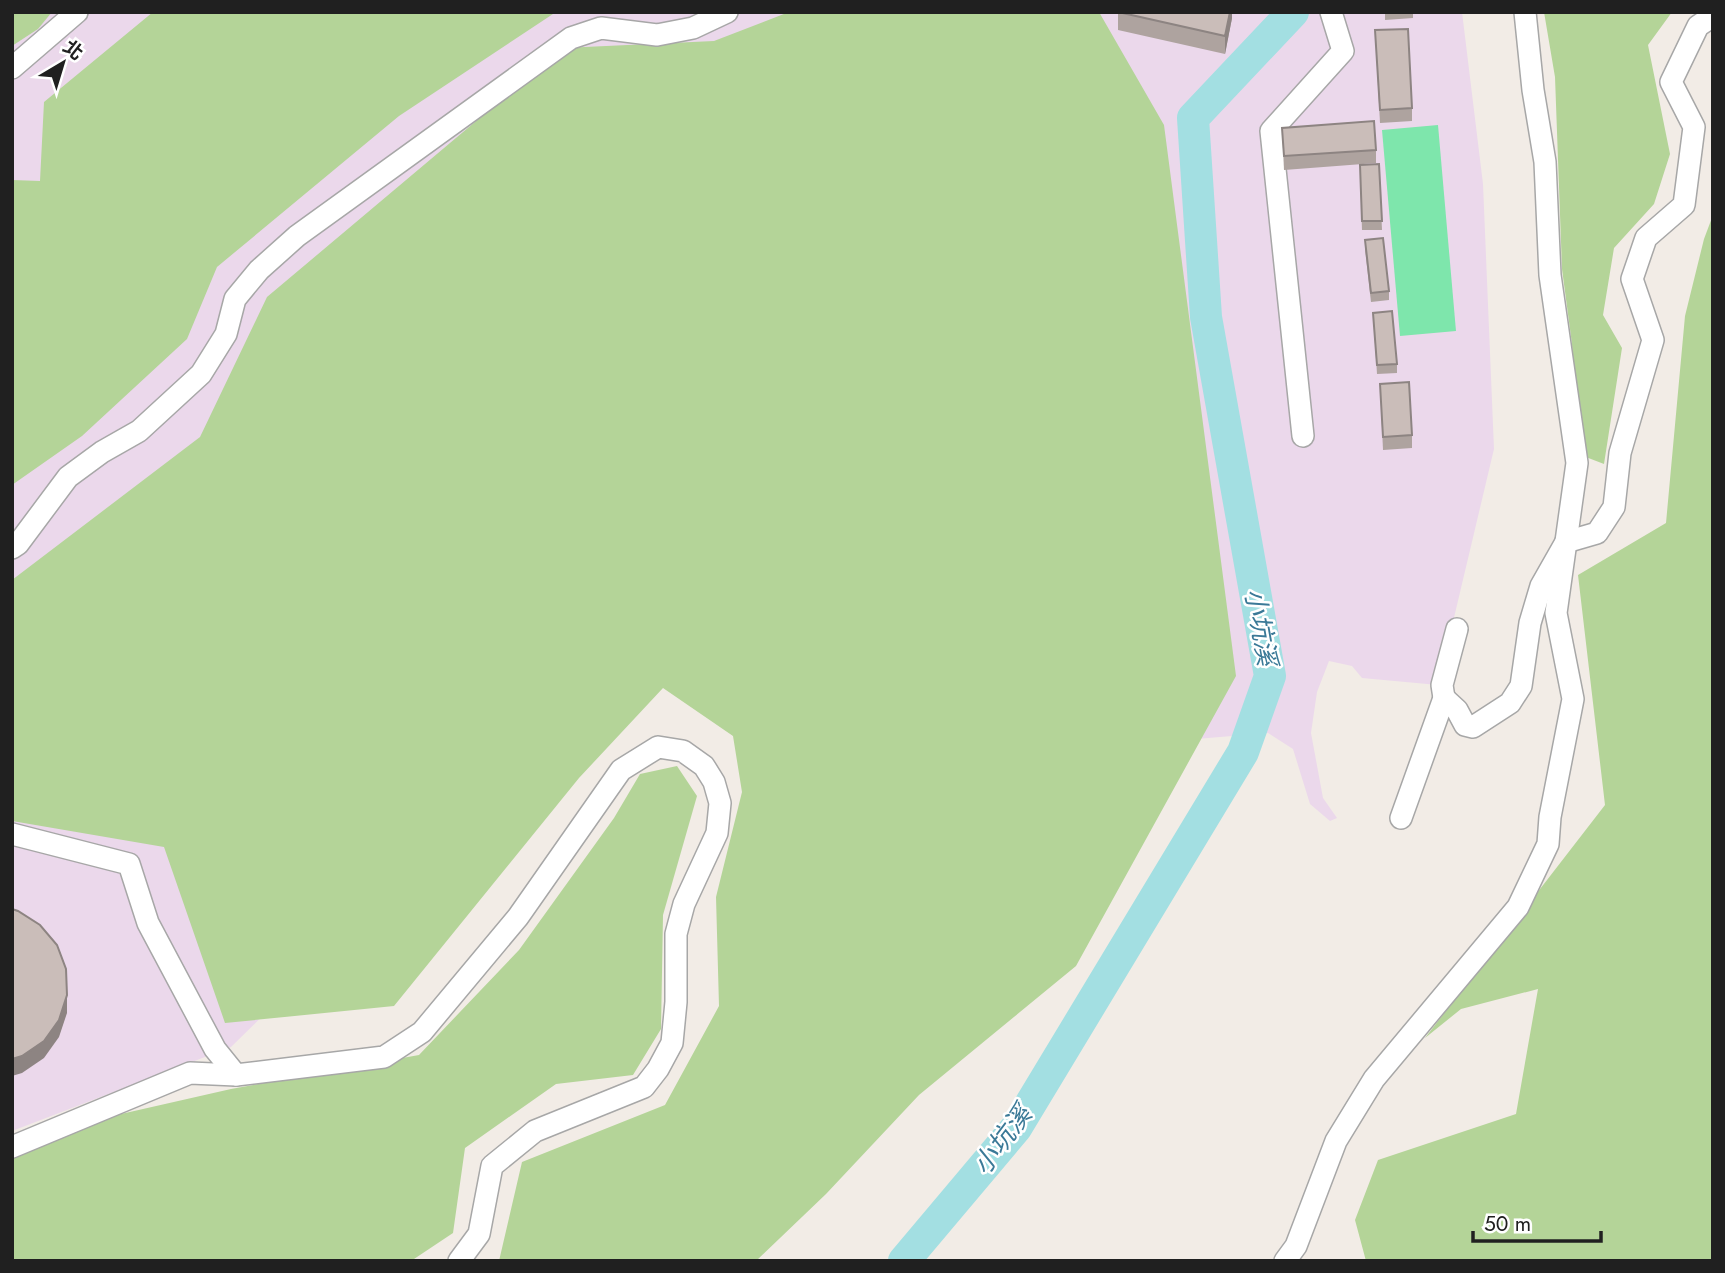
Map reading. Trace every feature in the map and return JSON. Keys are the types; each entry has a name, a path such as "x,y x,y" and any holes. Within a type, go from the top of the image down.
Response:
{"street":[{"path":"12,68 77,12"},
{"path":"12,548 18,544 68,477 102,452 139,431 201,374 226,334 235,299 259,270 298,236 571,38 601,28 657,35 694,27 727,12"},
{"path":"1303,436 1271,131 1343,51 1331,12"},
{"path":"1297,1256 1336,1140 1368,1089 1518,907 1548,844 1550,817 1573,699 1556,614 1577,463 1550,275 1545,162 1533,90 1525,12"},
{"path":"1444,698 1457,710 1465,725 1473,727 1510,703 1521,686 1530,623 1541,586 1566,542 1597,533 1614,507 1620,453 1653,340 1632,279 1646,238 1684,205 1688,179 1694,127 1671,82 1698,26 1713,16"},
{"path":"1401,818 1444,698 1442,685 1457,629"},
{"path":"12,1147 190,1073 236,1075 384,1057 422,1032 518,917 621,770 658,747 683,751 704,766 714,782 720,803 717,833 684,904 676,934 676,1002 671,1043 658,1069 644,1087 535,1131 492,1166 479,1234 458,1261"},
{"path":"12,834 129,864 148,923 215,1049 236,1075"}],"shaded area":[{"path":"12,12 1462,12 1483,184 1494,449 1438,685 1362,678 1352,666 1329,661 1317,692 1311,733 1323,798 1337,818 1330,821 1310,804 1293,749 1268,733 837,769 644,641 231,1047 12,1131"}],"green space":[{"path":"12,12 52,12 38,29 12,46"},
{"path":"153,12 556,12 399,116 217,267 187,339 82,436 12,485 12,180 40,181 44,102"},
{"path":"789,12 1099,12 1164,125 1236,676 1076,966 919,1095 826,1194 756,1261 499,1261 522,1162 665,1105 719,1006 716,897 742,792 733,736 663,688 579,778 394,1006 225,1023 164,847 12,821 12,580 200,437 267,297 563,48 714,41"},
{"path":"1544,12 1672,12 1648,45 1670,154 1654,204 1614,248 1603,315 1622,348 1604,464 1578,454 1572,344 1562,269 1555,77"},
{"path":"1438,125 1456,331 1400,336 1382,130"},
{"path":"1713,215 1713,1261 1366,1261 1355,1220 1378,1160 1516,1114 1538,989 1461,1009 1425,1038 1605,805 1578,575 1666,523 1685,316 1704,239"},
{"path":"677,766 697,796 663,915 661,1029 633,1075 556,1084 465,1148 453,1233 411,1261 12,1261 12,1157 99,1119 231,1089 419,1055 519,950 614,818 640,774"}],"building":[{"path":"1118,12 1230,12 1225,36"},
{"path":"1408,29 1412,108 1380,110 1375,30"},
{"path":"1374,121 1376,150 1284,156 1282,128"},
{"path":"1379,164 1382,221 1362,221 1360,165"},
{"path":"1383,238 1389,291 1371,293 1365,240"},
{"path":"1392,311 1397,364 1377,365 1373,313"},
{"path":"1409,382 1412,435 1383,437 1380,384"},
{"path":"12,909 40,925 57,945 66,969 67,995 59,1020 44,1041 22,1056 12,1059"}],"waterway":[{"name":"小坑溪","path":"904,1261 1016,1128 1243,752 1270,676 1206,317 1193,118 1293,12"}]}
